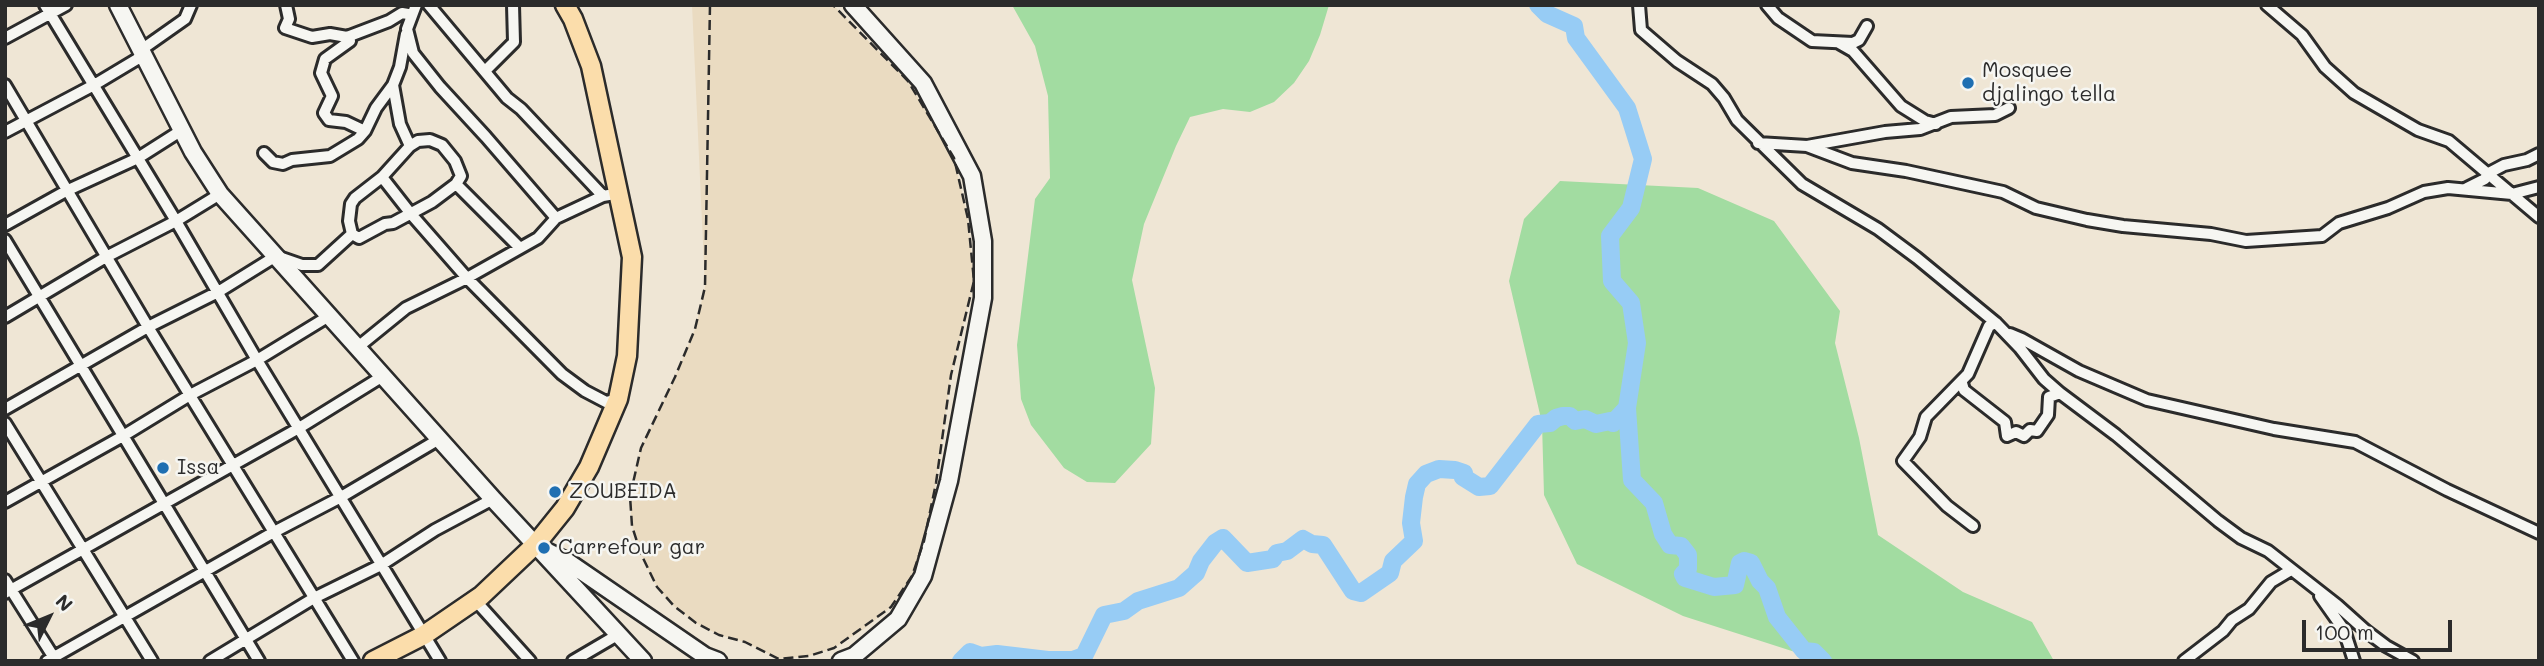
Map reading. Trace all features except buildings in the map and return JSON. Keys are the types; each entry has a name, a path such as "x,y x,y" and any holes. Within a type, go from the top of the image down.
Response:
{"main road":[{"path":"373,661 424,635 475,600 538,546 589,467 618,399 627,356 632,257 611,194 591,66 565,5"}],"street":[{"path":"5,38 48,10 66,5"},
{"path":"118,5 182,130 220,194 493,499 643,661"},
{"path":"5,132 94,85 185,19 191,5"},
{"path":"286,5 289,19 285,29 312,37 330,34 347,37 389,21 410,8"},
{"path":"358,346 406,308 538,238 556,218 611,194 507,98 429,5"},
{"path":"485,71 514,42 513,5"},
{"path":"841,661 854,656 898,619 923,576 949,481 983,298 983,241 972,176 923,83 853,5"},
{"path":"1639,5 1641,30 1677,61 1712,84 1737,120 1802,184 1878,229 1996,323 2044,379 2060,393 2116,435 2218,521 2241,538 2268,551 2386,646 2413,661"},
{"path":"1768,5 1778,18 1807,39 1853,43 1860,40 1867,26"},
{"path":"2267,5 2302,35 2325,67 2354,93 2418,130 2449,141 2539,217"},
{"path":"264,153 273,162 283,164 292,160 330,156 358,139 393,85 400,67 410,8"},
{"path":"48,10 440,661"},
{"path":"407,29 408,40 421,63 556,218"},
{"path":"347,37 350,41 325,59 321,73 332,96 324,113 329,120 346,122 365,131"},
{"path":"1839,43 1853,51 1901,106 1925,121 1936,124"},
{"path":"5,85 148,327 353,661"},
{"path":"393,85 400,124 410,146"},
{"path":"1807,146 1831,140 1920,129 1951,117 1995,115 2009,108"},
{"path":"5,225 66,191 138,158 182,130"},
{"path":"430,140 442,145 455,161 461,176 456,184 411,214 393,223 384,223 359,239 352,234 349,221 351,204 382,177 410,146 418,141 430,140"},
{"path":"1758,143 1807,146 1852,163 1906,171 2003,192 2036,208 2087,220 2211,234 2246,241 2322,236 2339,223 2388,208 2414,194 2448,188 2512,194 2539,187"},
{"path":"2465,188 2485,179 2487,174 2512,161 2527,160 2539,154"},
{"path":"382,177 467,278 562,374 606,402 618,399"},
{"path":"456,184 520,248"},
{"path":"5,317 220,194"},
{"path":"275,256 302,265 318,265 352,234"},
{"path":"5,240 259,661"},
{"path":"5,409 148,327 218,292 275,256"},
{"path":"5,502 330,316"},
{"path":"1973,526 1947,506 1903,461 1920,437 1926,417 1962,383 1976,359 1989,326 1996,323"},
{"path":"2007,333 2022,338 2079,371 2147,400 2274,429 2356,442 2447,490 2539,533"},
{"path":"383,376 299,428 83,550 7,587 52,660 441,438"},
{"path":"1962,383 1964,390 2005,422 2007,436 2016,432 2024,436 2030,430 2037,431 2048,415 2049,397 2060,393"},
{"path":"5,424 152,661"},
{"path":"210,661 314,598 381,565 435,530 493,499"},
{"path":"538,546 568,562 694,648 718,661"},
{"path":"2184,661 2249,609 2271,582 2291,570"},
{"path":"2318,590 2323,603 2344,630 2354,661"},
{"path":"475,600 530,661"},
{"path":"573,661 619,634"}],"shaded area":[{"path":"692,5 833,5 908,81 954,158 968,219 974,281 951,375 936,483 924,541 912,576 891,607 864,629 834,648 809,656 779,659 696,623 674,606 657,587 641,554 632,526 630,496 641,448 695,329 705,287"}],"green space":[{"path":"1012,5 1329,5 1309,61 1294,83 1274,102 1250,112 1223,109 1190,117 1176,146 1144,224 1132,280 1155,388 1151,444 1115,483 1087,482 1064,468 1031,425 1021,399 1017,345 1035,199 1050,178 1048,96 1035,46"},
{"path":"1560,181 1698,188 1774,221 1840,311 1835,343 1859,438 1878,535 1963,592 2032,622 2054,661 1823,661 1683,616 1577,564 1544,495 1542,423 1509,281 1524,219"}],"waterway":[{"path":"1538,5 1547,14 1574,26 1576,38 1627,108 1643,159 1631,208 1610,236 1612,281 1631,303 1637,343 1627,408 1632,480 1654,503 1663,534 1670,545 1681,546 1688,555 1688,569 1683,574 1685,578 1714,587 1735,585 1740,563 1751,563 1760,581 1767,588 1777,617 1804,651 1814,652 1823,661"},
{"path":"961,661 970,652 981,656 997,654 1048,660 1073,660 1084,656 1104,615 1124,611 1138,601 1179,588 1196,573 1201,561 1215,543 1223,538 1247,563 1273,559 1277,553 1287,551 1303,539 1312,544 1323,545 1353,591 1361,593 1390,573 1393,561 1414,541 1411,523 1414,497 1417,484 1426,474 1439,469 1455,470 1464,473 1463,477 1479,487 1490,486 1538,424 1550,423 1563,416 1570,416 1575,421 1585,419 1596,424 1610,421 1613,423 1627,408"}],"railway":[{"path":"710,5 705,287 695,329 641,448 630,496 632,526 641,554 657,587 674,606 696,623 719,635 745,642 779,659 809,656 834,648 891,607 912,576 924,541 936,483 951,375 974,281 968,219 954,158 908,81 833,5"}],"place":[{"name":"Mosquee djalingo tella","path":"1968,83"},
{"name":"Issa","path":"163,468"},
{"name":"ZOUBEIDA","path":"555,492"},
{"name":"Carrefour gar","path":"544,548"}]}
